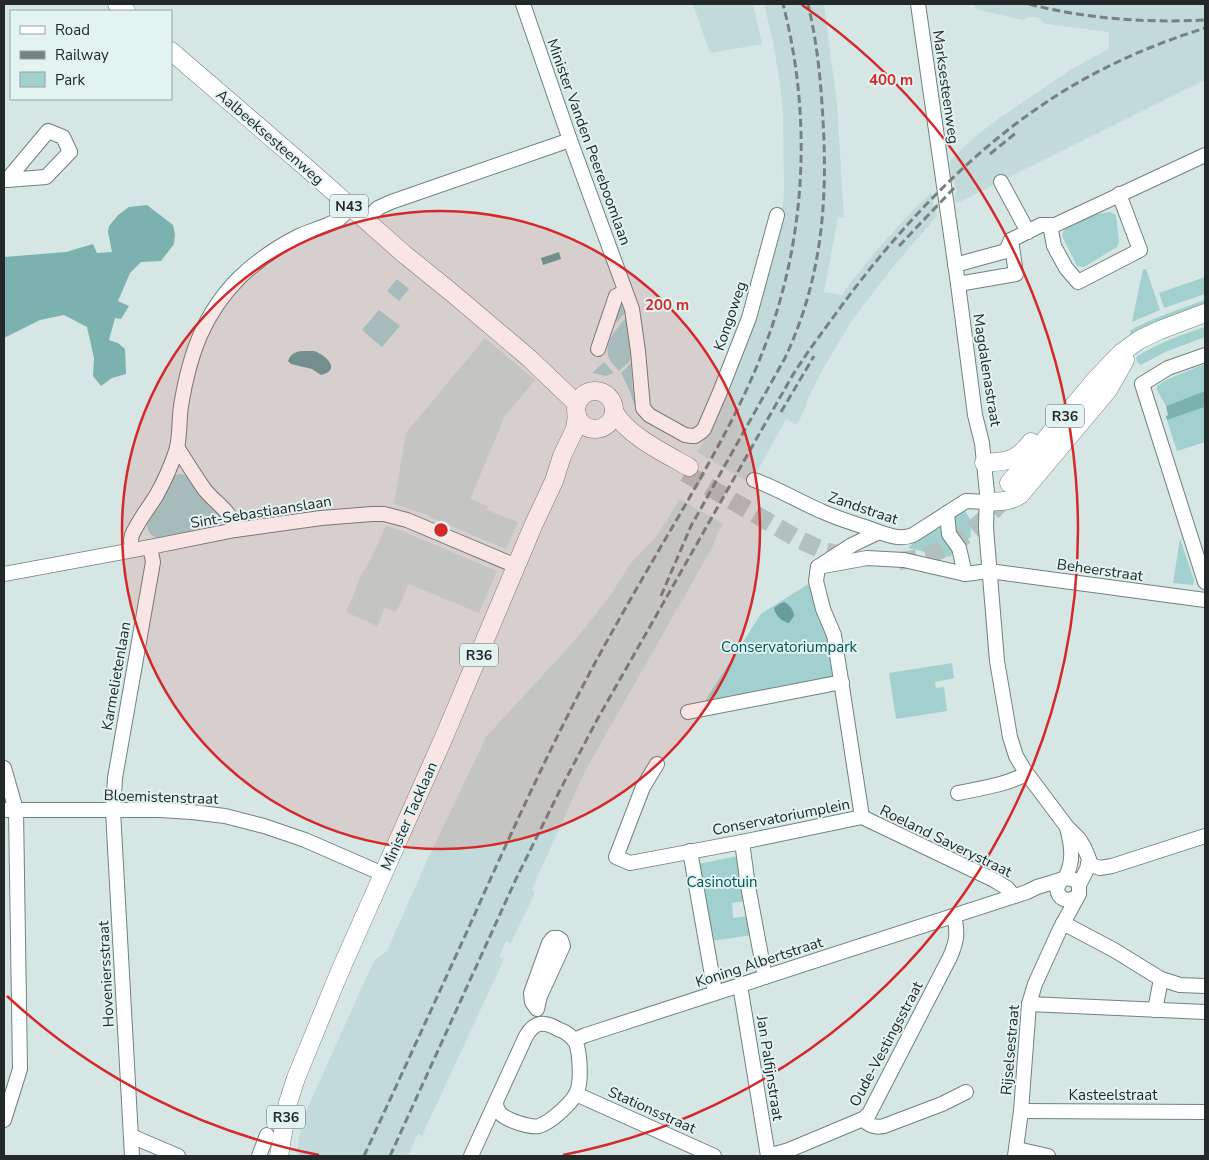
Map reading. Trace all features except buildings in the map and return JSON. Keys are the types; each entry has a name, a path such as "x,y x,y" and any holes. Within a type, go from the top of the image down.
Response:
{"main road":[{"name":"Aalbeeksesteenweg","path":"172,52 404,254 529,358 579,391 590,392"},
{"name":"R36","path":"1012,486 1127,354 1160,330 1205,313"},
{"name":"R36","path":"1127,354 1164,338 1205,324"},
{"path":"984,463 1008,460 1020,454 1089,373 1102,362 1127,354"},
{"path":"987,502 1009,501 1020,495 1108,390 1127,354"},
{"name":"Aalbeeksesteenweg","path":"529,358 577,410"},
{"path":"590,392 600,392 607,395 613,404 614,411 620,422 687,470 621,434 583,424 577,410 583,395 590,392"},
{"name":"Minister Tacklaan","path":"280,1156 288,1103 296,1078 340,971 444,737 533,526 554,481 562,456 575,429 577,410"},
{"name":"R36","path":"598,427 610,422 614,411"},
{"name":"Minister Tacklaan","path":"554,481 582,441 598,427"}],"street":[{"name":"Minister Vanden Peereboomlaan","path":"523,4 570,140 632,309 644,411 648,415 688,436 698,434 706,425"},
{"name":"Marksesteenweg","path":"918,4 942,174"},
{"path":"366,220 378,208 391,202 570,140"},
{"path":"956,265 1006,251 1011,240 1041,225 1055,225 1205,155"},
{"name":"Magdalenastraat","path":"942,174 956,265 975,415 981,436 998,661 1012,747 1026,774 1067,827 1079,839 1088,855 1088,864"},
{"path":"1001,182 1028,232"},
{"path":"1050,225 1054,246 1066,268 1078,282 1140,250 1119,194"},
{"path":"132,550 132,535 156,496 177,447 186,379 193,351 205,324 221,299 240,277 262,259 299,236 338,220 350,206"},
{"name":"Kongoweg","path":"706,425 749,318 777,215"},
{"path":"958,284 1016,274 1011,240"},
{"path":"598,349 616,296 625,292"},
{"path":"1205,355 1168,368 1142,384 1205,582"},
{"path":"177,447 207,492 231,517 235,530"},
{"name":"Zandstraat","path":"754,480 822,512 900,538 913,535 966,501 987,502"},
{"name":"Sint-Sebastiaanslaan","path":"4,574 150,548 235,530 321,518 372,514 384,514 406,520 516,566"},
{"path":"947,514 949,534 959,548 965,574"},
{"path":"818,567 852,545 879,532"},
{"name":"Karmelietenlaan","path":"113,810 115,778 153,562 150,548"},
{"name":"Beheerstraat","path":"818,567 867,558 904,560 965,574 990,571 1205,600"},
{"name":"Conservatoriumplein","path":"657,764 643,787 616,857 630,862 742,842 862,817 834,635 823,609 816,582 818,567"},
{"path":"688,712 842,682"},
{"path":"4,768 10,810 20,1069 4,1120"},
{"path":"958,793 1003,783 1026,774"},
{"name":"Bloemistenstraat","path":"10,810 192,812 225,816 264,826 298,838 383,874"},
{"name":"Hoveniersstraat","path":"113,810 132,1156"},
{"name":"Roeland Saverystraat","path":"862,817 1021,894"},
{"path":"1067,827 1071,844 1070,868 1057,888 1063,923 1114,950 1161,979 1180,985 1205,986"},
{"path":"1088,864 1100,868 1112,866 1205,836"},
{"path":"742,842 765,977"},
{"path":"690,851 715,992"},
{"name":"Rijselsestraat","path":"1016,1153 1029,1004 1035,984 1078,891 1088,864"},
{"path":"1021,894 1060,897 1068,900 1078,891 1074,879 1063,879"},
{"name":"Koning Albertstraat","path":"574,1040 586,1034 954,916 1063,879"},
{"name":"Oude-Vestingsstraat","path":"768,1156 789,1150 863,1120 868,1116 954,948 957,933 954,916"},
{"path":"1155,1010 1161,979"},
{"name":"Jan Palfijnstraat","path":"740,985 768,1156"},
{"path":"1029,1004 1205,1012"},
{"path":"537,1009 539,1024"},
{"path":"471,1156 526,1036 530,1030 544,1023 566,1032 574,1040 578,1051 579,1085 576,1094 564,1109 545,1123 535,1126 524,1125 504,1116 497,1109 496,1102"},
{"path":"863,1120 872,1126 881,1127 942,1104 966,1092"},
{"name":"Stationsstraat","path":"576,1094 714,1156"},
{"name":"Kasteelstraat","path":"1021,1111 1205,1112"},
{"path":"259,1156 267,1135"},
{"path":"131,1136 171,1155"},
{"path":"1016,1153 1048,1156"}],"shaded area":[{"path":"693,4 753,4 762,44 710,53"},
{"path":"764,4 824,4 837,104 844,218 838,217 824,292 842,295 876,251 931,193 937,216 893,267 852,320 823,369 797,425 786,419 757,472 754,471 748,482 697,452 707,435 775,244 783,208 783,113 773,41"},
{"path":"973,4 1205,4 1205,80 956,204 955,194 957,192 951,173 950,161 977,135 1001,117 1073,68 1109,49 1109,32 1043,23 1040,18 1034,17 1028,17 1024,20 979,10"},
{"path":"147,205 173,225 175,234 174,244 161,261 141,262 130,273 118,301 129,306 121,319 115,318 109,340 118,343 125,349 126,374 112,378 101,386 93,376 94,358 87,327 64,315 40,320 4,338 4,257 66,252 93,244 97,253 112,252 108,232 109,226 118,215 129,207"},
{"path":"559,252 561,259 543,265 541,258"},
{"path":"485,338 535,380 505,416 470,499 488,506 487,510 518,522 506,549 428,515 394,504 406,433"},
{"path":"302,351 314,351 330,363 330,370 327,373 321,375 312,369 291,364 288,361 292,354"},
{"path":"1205,391 1205,407 1167,420 1166,406"},
{"path":"680,499 723,524 713,546 585,771 532,889 534,895 511,943 506,941 499,957 504,959 423,1136 418,1134 408,1156 297,1156 299,1136 308,1107 372,965 375,960 387,951 425,865 486,737 577,638 612,593 630,564 657,536"},
{"path":"386,526 497,571 479,613 409,584 396,612 385,608 377,626 346,612 364,569 366,569"},
{"path":"784,602 788,604 794,614 789,623 779,618 774,608"}],"green space":[{"path":"1110,212 1116,215 1119,242 1117,247 1084,267 1077,266 1062,236 1064,230 1085,216"},
{"path":"1143,269 1146,269 1160,310 1132,322"},
{"path":"1205,277 1205,294 1164,308 1159,293"},
{"path":"397,279 409,289 399,301 387,291"},
{"path":"1205,300 1205,310 1129,337 1131,330 1140,325"},
{"path":"623,303 626,312 616,323 615,312 617,305"},
{"path":"379,310 400,326 382,347 362,330"},
{"path":"628,316 632,337 629,341 631,360 619,371 609,358 608,347 612,335"},
{"path":"1205,327 1205,337 1165,352 1141,365 1137,362 1136,357 1153,348 1178,336"},
{"path":"604,362 614,373 606,376 592,373"},
{"path":"631,363 633,391 636,394 641,415 635,407 621,373"},
{"path":"1205,364 1205,391 1166,406 1157,390 1157,386 1168,379"},
{"path":"1205,407 1205,442 1177,451 1167,420"},
{"path":"178,474 188,476 219,513 219,520 212,529 162,539 155,537 148,529 147,523 172,478"},
{"path":"965,511 970,519 971,537 965,541 954,532 953,518"},
{"path":"942,527 955,552 950,557 908,548 935,529"},
{"path":"1180,539 1194,580 1193,585 1173,583"},
{"name":"Conservatoriumpark","path":"808,584 823,619 836,674 833,680 701,707 761,614"},
{"path":"952,663 954,678 935,682 936,688 944,687 947,711 896,719 889,673"},
{"name":"Casinotuin","path":"738,856 746,901 732,903 733,918 749,916 752,935 711,941 698,864"}],"tunnel":[{"path":"685,473 796,538 824,551 851,557"},
{"path":"899,561 916,559 947,547 987,517 1010,493"}],"railway":[{"path":"364,1156 559,732 614,628 717,448 745,394 761,356 776,314 788,270 796,226 800,182 799,92 793,48 783,4"},
{"path":"661,596 691,526 785,358 807,300 819,242 823,213 824,183 820,76 808,4"},
{"path":"1029,4 1072,13 1117,19 1205,20"},
{"path":"390,1156 516,879 559,792 598,718 791,378 819,336 861,280 913,219 941,189 1001,135 1067,89 1117,62 1169,40 1205,28"},
{"path":"990,154 1017,132"},
{"path":"899,246 954,188"},
{"path":"781,412 814,356"}]}
